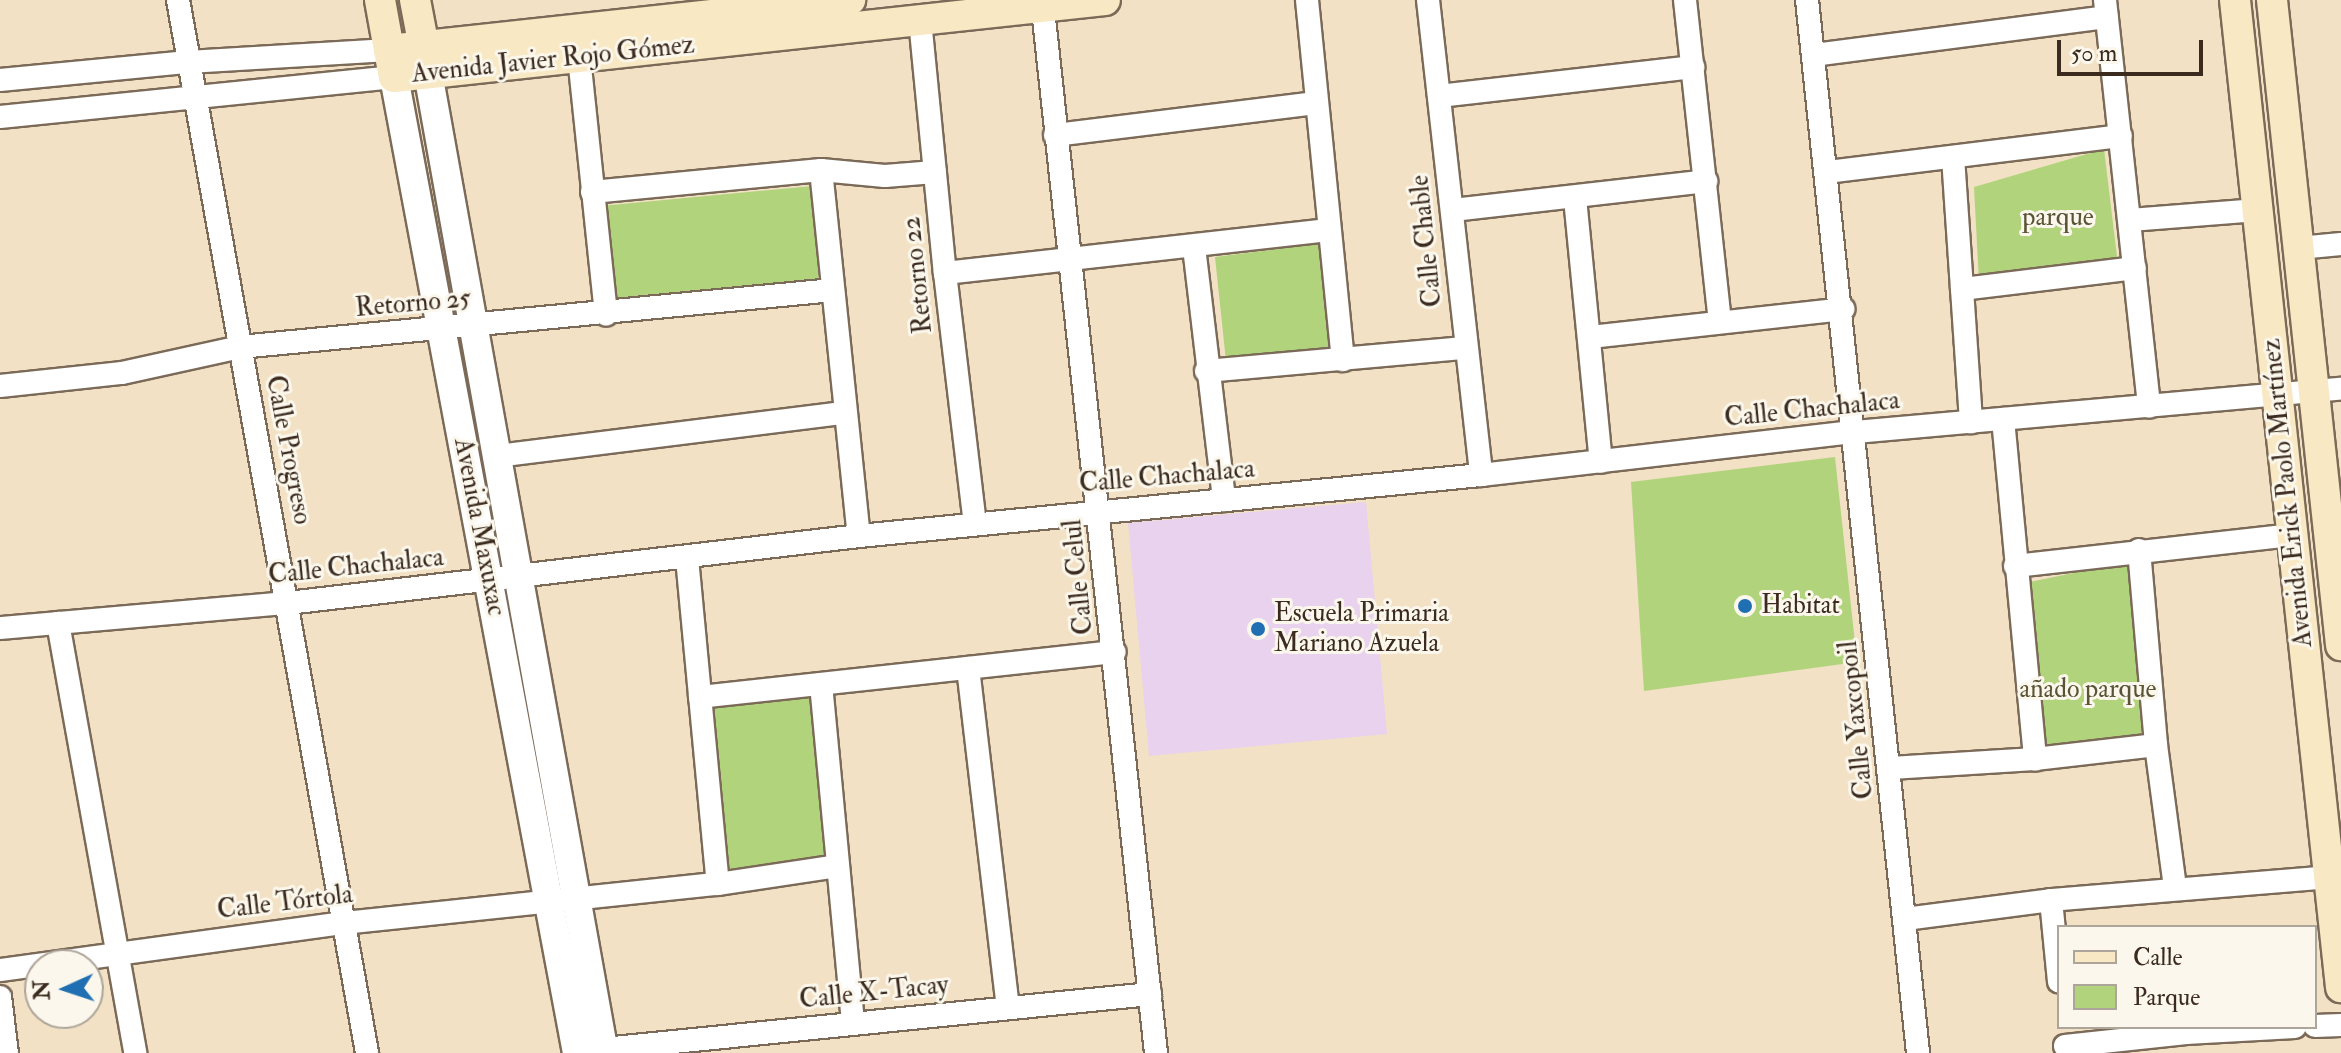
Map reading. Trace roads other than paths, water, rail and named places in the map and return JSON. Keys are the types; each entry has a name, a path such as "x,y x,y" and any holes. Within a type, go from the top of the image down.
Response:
{"main road":[{"name":"Avenida Maxuxac","path":"380,0 392,63"},
{"name":"Avenida Maxuxac","path":"415,0 426,60"},
{"name":"Avenida Javier Rojo Gómez","path":"392,63 752,16 850,0"},
{"name":"Avenida Javier Rojo Gómez","path":"426,60 579,57 752,16 920,20 1043,3 1105,0"},
{"name":"Avenida Erick Paolo Martínez","path":"2235,0 2293,535 2335,876 2341,987"},
{"name":"Avenida Erick Paolo Martínez","path":"2272,0 2299,248 2327,390 2341,645"}],"street":[{"name":"Calle Progreso","path":"178,0 367,1053"},
{"path":"1307,0 1343,360"},
{"name":"Calle Chable","path":"1428,0 1481,475"},
{"path":"1685,0 1720,322"},
{"name":"Calle Yaxcopoil","path":"1807,0 1843,309 1918,1053"},
{"name":"Calle Celul","path":"1043,3 1156,1053"},
{"path":"1814,55 2106,8 2149,407"},
{"name":"Retorno 22","path":"920,20 945,273 975,523"},
{"path":"579,57 606,315"},
{"name":"Avenida Maxuxac","path":"426,60 519,575 563,901"},
{"name":"Avenida Javier Rojo Gómez","path":"0,80 188,62 392,63"},
{"name":"Avenida Javier Rojo Gómez","path":"0,117 193,95 392,63"},
{"name":"Avenida Maxuxac","path":"392,63 489,580 595,1052"},
{"path":"1439,96 1693,67"},
{"path":"1055,135 1315,103"},
{"path":"1827,172 2121,136"},
{"path":"1953,157 1971,422"},
{"path":"592,192 821,170 885,176 935,172"},
{"path":"821,170 859,536"},
{"path":"413,178 446,171"},
{"path":"1453,210 1706,181"},
{"path":"1575,198 1601,462"},
{"path":"2130,220 2258,210"},
{"path":"945,273 1329,230"},
{"path":"2299,248 2341,244"},
{"path":"1194,247 1206,371 1224,500"},
{"path":"1962,289 2135,268"},
{"name":"Retorno 25","path":"0,386 122,373 240,347 606,315 833,290"},
{"path":"1590,337 1843,309"},
{"path":"1206,371 1465,348"},
{"name":"Calle Chachalaca","path":"0,628 288,603 975,523 1481,475 1855,432 2327,390"},
{"path":"497,456 844,413"},
{"path":"2003,419 2035,759"},
{"path":"2015,566 2293,535"},
{"path":"2139,550 2156,745 2175,888"},
{"path":"687,558 718,884"},
{"path":"58,623 135,1053"},
{"path":"700,697 1115,652"},
{"path":"968,668 1008,1008"},
{"path":"821,684 853,1023"},
{"path":"1891,768 2035,759 2156,745"},
{"name":"Calle Tórtola","path":"0,970 344,923 718,884 838,866"},
{"path":"1905,919 2051,900 2335,876"},
{"path":"2051,900 2057,962"},
{"name":"Calle X-Tacay","path":"595,1052 764,1043 853,1023 1150,994"},
{"path":"0,997 7,1053"},
{"path":"2317,1026 2341,1025"},
{"path":"2065,1042 2187,1043 2282,1029"}],"place":[{"name":"Habitat","path":"1745,606"},
{"name":"Escuela Primaria Mariano Azuela","path":"1258,629"}],"park label":[{"name":"parque","path":"2058,218"},
{"name":"añado parque","path":"2088,690"}]}
